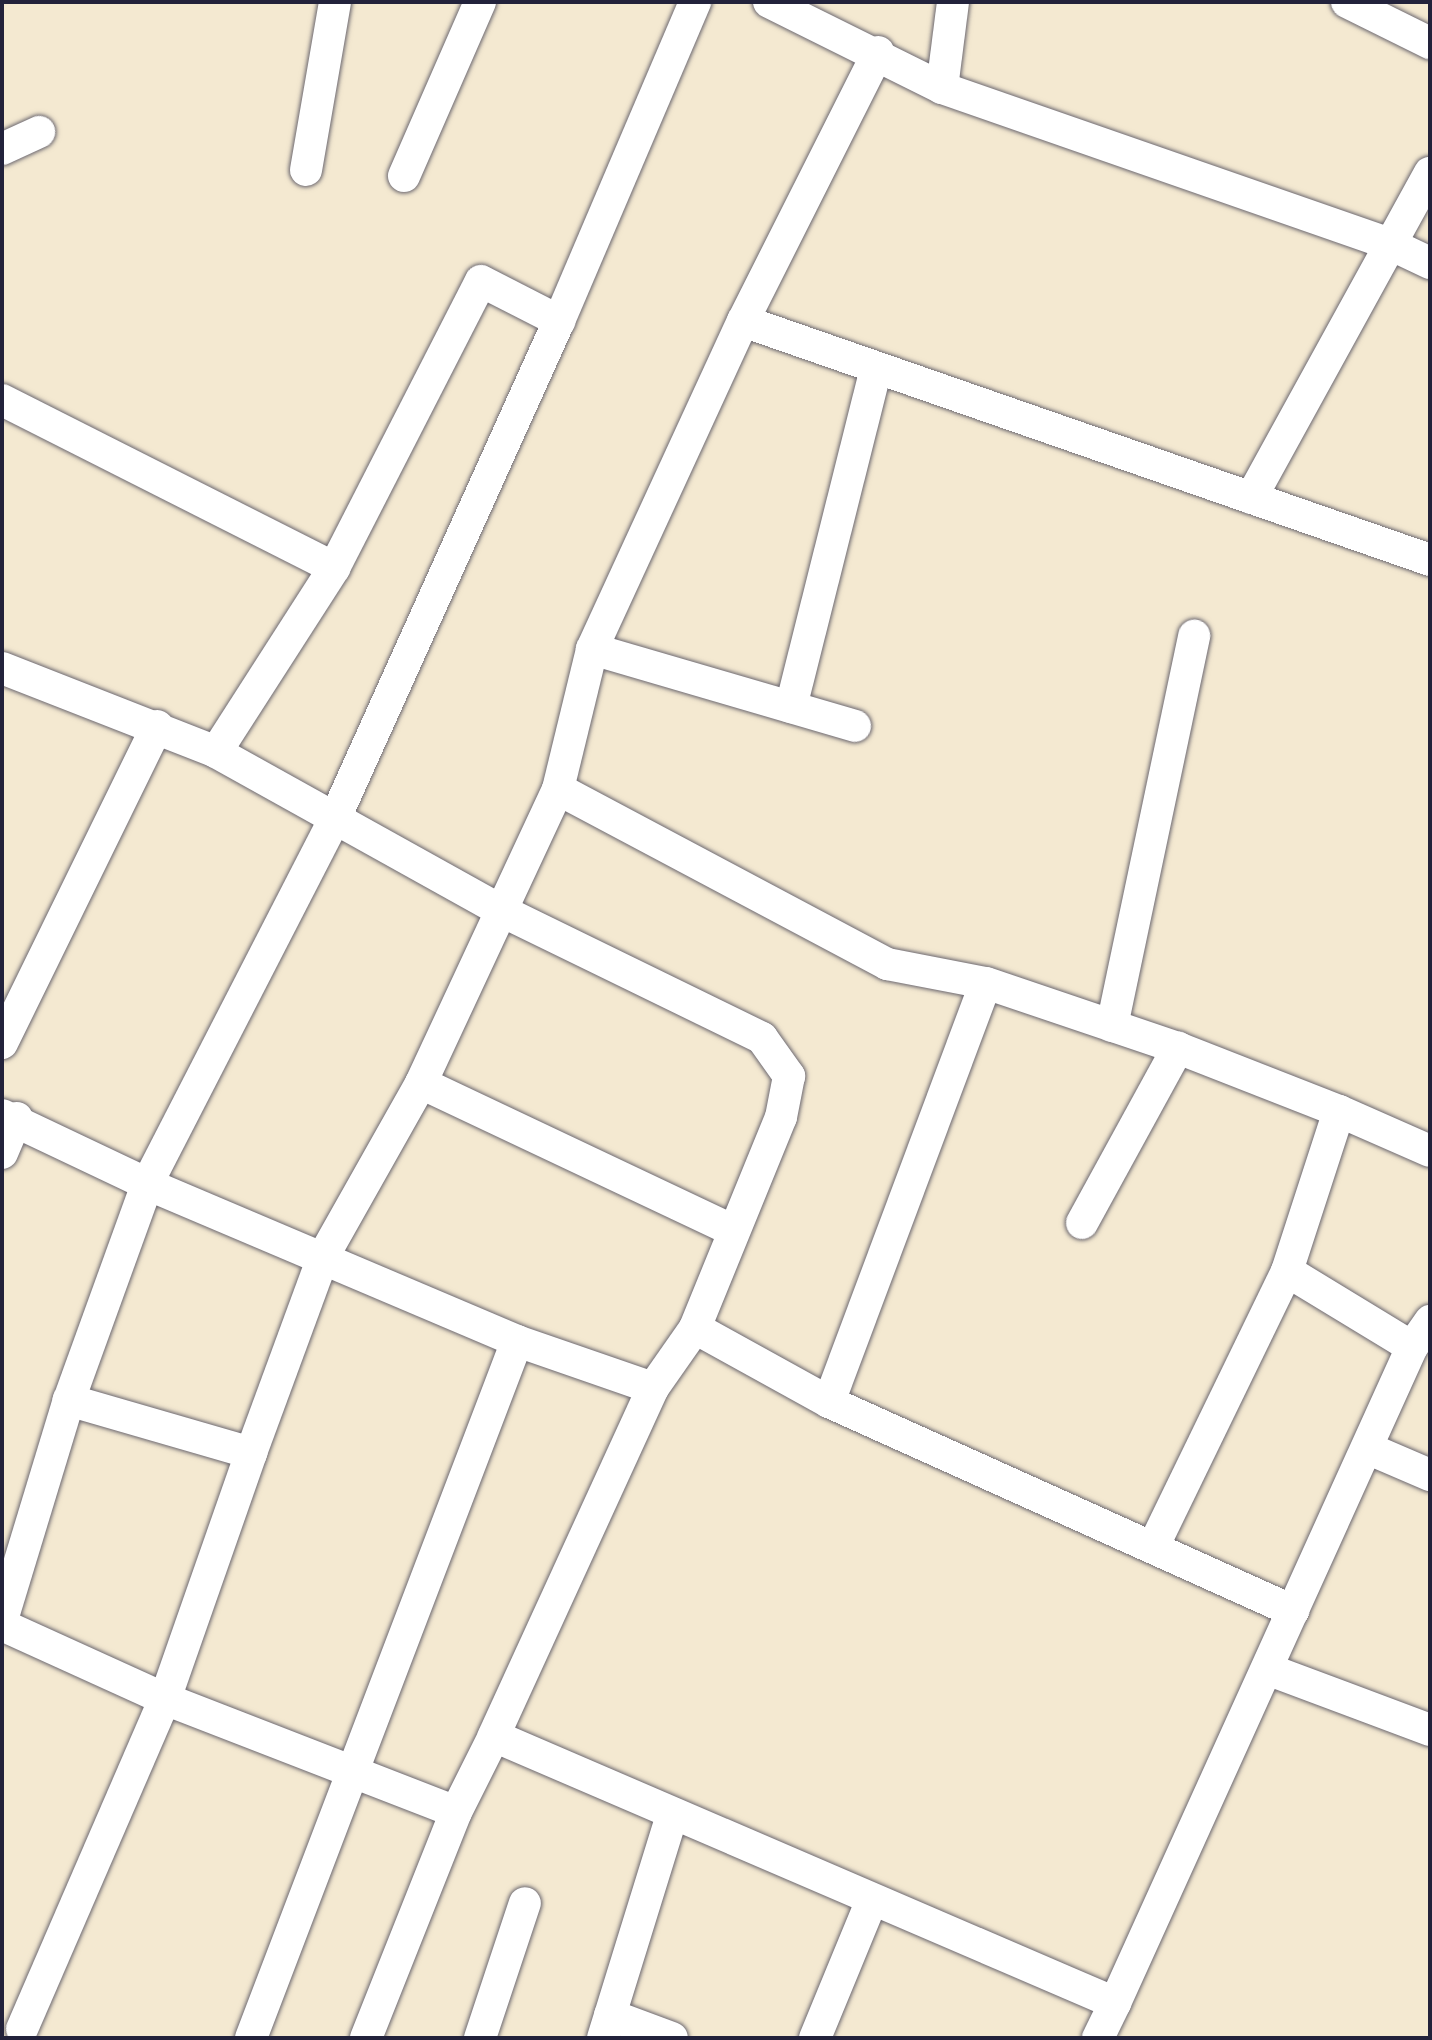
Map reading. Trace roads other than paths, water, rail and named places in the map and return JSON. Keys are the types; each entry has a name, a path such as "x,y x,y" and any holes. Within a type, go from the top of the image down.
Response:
{"street":[{"path":"306,170 335,2"},
{"path":"404,176 480,2"},
{"path":"456,1812 165,1699 2,1623 69,1400 147,1184 336,816 559,321 695,2"},
{"path":"769,2 878,52 942,88 1392,245 1430,263"},
{"path":"942,88 953,2"},
{"path":"1347,2 1430,43"},
{"path":"22,2030 165,1699 323,1257 421,1083 504,912 558,789 592,649 743,321 878,52"},
{"path":"2,149 39,132"},
{"path":"1251,498 1430,173"},
{"path":"216,752 334,568 481,281 559,321"},
{"path":"743,321 1430,560"},
{"path":"791,707 876,368"},
{"path":"2,400 334,568"},
{"path":"1112,1026 1194,636"},
{"path":"592,649 855,726"},
{"path":"2,668 157,726 216,752 504,912 762,1038 789,1076 781,1117 695,1328 653,1388 494,1736 456,1812 366,2038"},
{"path":"2,1043 157,726"},
{"path":"558,789 887,964 986,983 1178,1048 1339,1111 1430,1151"},
{"path":"829,1402 986,983"},
{"path":"1082,1223 1178,1048"},
{"path":"421,1083 734,1231"},
{"path":"1153,1547 1287,1271 1339,1111"},
{"path":"2,1153 10,1116 147,1184 517,1341 653,1388"},
{"path":"1098,2038 1421,1334 1287,1271"},
{"path":"695,1328 829,1402 1293,1611"},
{"path":"251,2038 357,1771 517,1341"},
{"path":"69,1400 251,1453"},
{"path":"1367,1448 1430,1475"},
{"path":"1267,1669 1430,1730"},
{"path":"494,1736 1115,2003"},
{"path":"672,1815 606,2026 672,2038"},
{"path":"815,2038 872,1900"},
{"path":"480,2038 525,1903"}]}
